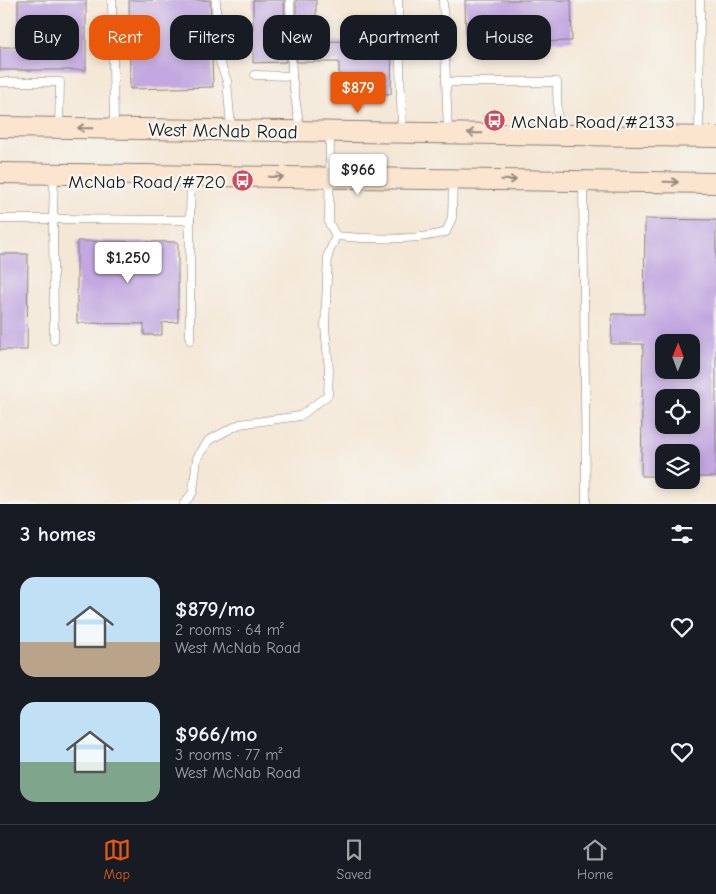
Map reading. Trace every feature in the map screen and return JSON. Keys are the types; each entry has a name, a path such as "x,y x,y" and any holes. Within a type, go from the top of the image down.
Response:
{"main road":[{"name":"West McNab Road","path":"0,127 708,136"},
{"path":"0,173 716,183"}],"lane":[{"path":"112,0 114,129"},
{"path":"216,0 217,54 227,81 231,130"},
{"path":"290,0 292,76 300,131"},
{"path":"398,0 402,133"},
{"path":"444,0 448,133"},
{"path":"700,0 708,136"},
{"path":"255,75 292,76"},
{"path":"0,82 60,82 59,128"},
{"path":"446,82 557,82 558,134"},
{"path":"330,131 329,223 336,236"},
{"path":"54,174 54,340"},
{"path":"190,340 191,176"},
{"path":"336,236 357,238 432,237 446,232 452,218 453,180"},
{"path":"583,181 586,504"},
{"path":"0,219 190,220"},
{"path":"184,504 193,492 197,458 210,440 240,424 300,416 328,395 325,327 328,255 336,236"}],"building":[{"path":"18,0 86,0 86,70 0,70 0,47 15,47 15,60 79,60 79,15 18,15"},
{"path":"129,0 210,0 211,15 170,15 170,60 212,60 213,87 130,89 130,60 160,60 160,15 129,15"},
{"path":"253,0 284,0 284,15 263,15 263,60 286,60 286,62 253,63"},
{"path":"296,0 316,0 316,15 296,15"},
{"path":"465,0 571,0 572,41 551,41 551,15 467,15 466,43"},
{"path":"330,41 340,41 340,60 392,60 391,94 339,93 339,62 297,62 297,60 330,60"},
{"path":"645,219 716,220 716,477 700,477 700,444 655,444 655,476 641,476 643,344 611,344 612,314 644,314"},
{"path":"77,241 178,242 178,322 162,323 162,335 144,335 144,324 77,323"},
{"path":"0,254 28,254 27,350 0,350"}],"place":[{"name":"McNab Road/#2133","path":"495,121"},
{"name":"McNab Road/#720","path":"242,181"}]}
